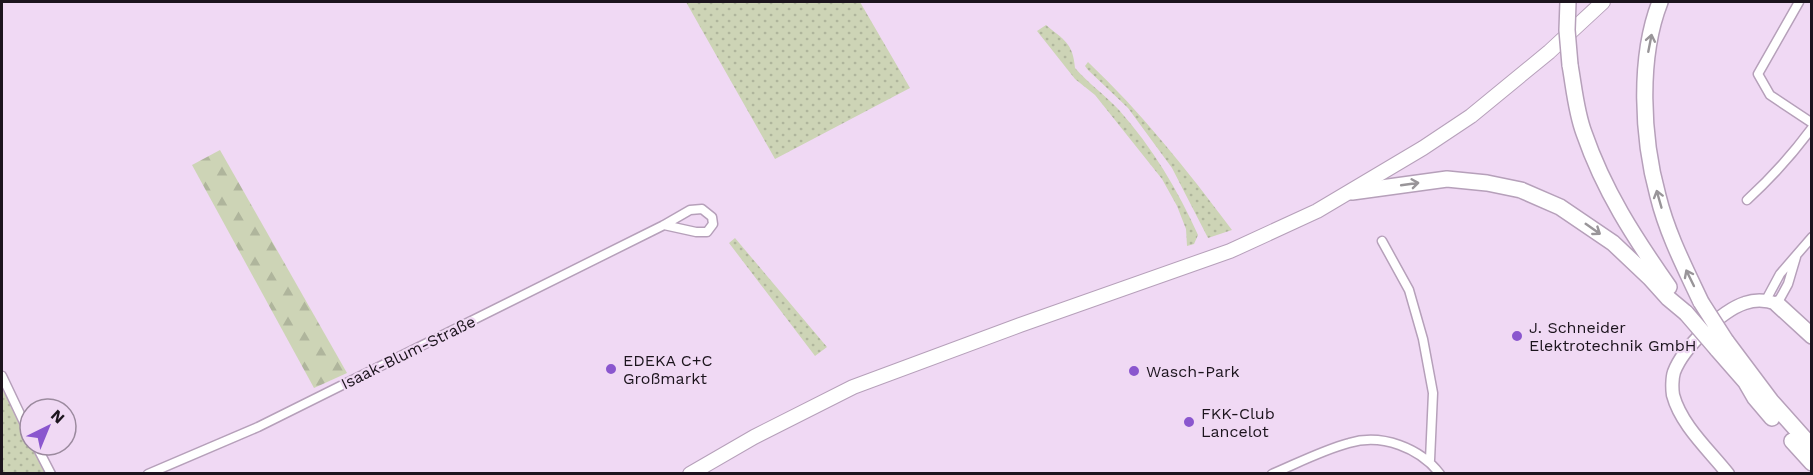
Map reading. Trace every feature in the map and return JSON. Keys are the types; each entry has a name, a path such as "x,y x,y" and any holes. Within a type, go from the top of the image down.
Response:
{"highway":[{"path":"1568,2 1567,30 1570,65 1583,131 1606,185 1629,229 1686,313"},
{"path":"1660,2 1647,56 1646,113 1649,156 1658,197 1678,254 1721,345"},
{"path":"1352,192 1447,179 1487,183 1521,190 1560,207 1613,243 1668,298 1721,345 1771,401 1806,449 1812,463"},
{"path":"1771,302 1812,336"},
{"path":"1751,381 1785,406 1812,435"},
{"path":"1751,381 1755,398 1806,449 1809,474"}],"main road":[{"path":"690,474 754,437 853,387 1239,247 1352,192 1471,116 1549,52 1603,2"}],"street":[{"path":"1799,2 1758,74 1770,95 1812,123"},
{"path":"1747,200 1767,182 1812,128"},
{"name":"Isaak-Blum-Straße","path":"148,474 258,427 690,210 702,209 712,217 713,224 707,232 664,225"},
{"path":"1728,474 1682,417 1673,393 1673,374 1686,351 1723,316 1745,303 1771,302 1788,284 1797,254 1812,237"},
{"path":"1383,241 1409,290 1423,339 1433,393 1430,460"},
{"path":"2,376 18,410"},
{"path":"1272,474 1351,442 1381,440 1404,446 1430,460 1440,474"},
{"path":"42,457 51,474"}],"green space":[{"path":"686,2 860,2 910,88 775,159"},
{"path":"1046,25 1070,47 1075,68 1119,110 1153,154 1173,185 1198,235 1194,244 1187,246 1186,229 1177,206 1162,179 1095,95 1075,79 1037,31"},
{"path":"1088,62 1127,101 1163,143 1232,230 1208,238 1172,168 1128,108 1088,70 1085,66"},
{"path":"220,150 347,373 314,388 192,165"},
{"path":"735,238 827,347 815,356 729,243"},
{"path":"2,388 18,419 18,457 38,457 46,473 2,473"}],"place":[{"name":"J. Schneider Elektrotechnik GmbH","path":"1517,336"},
{"name":"EDEKA C+C Großmarkt","path":"611,369"},
{"name":"Wasch-Park","path":"1134,371"},
{"name":"FKK-Club Lancelot","path":"1189,422"}]}
